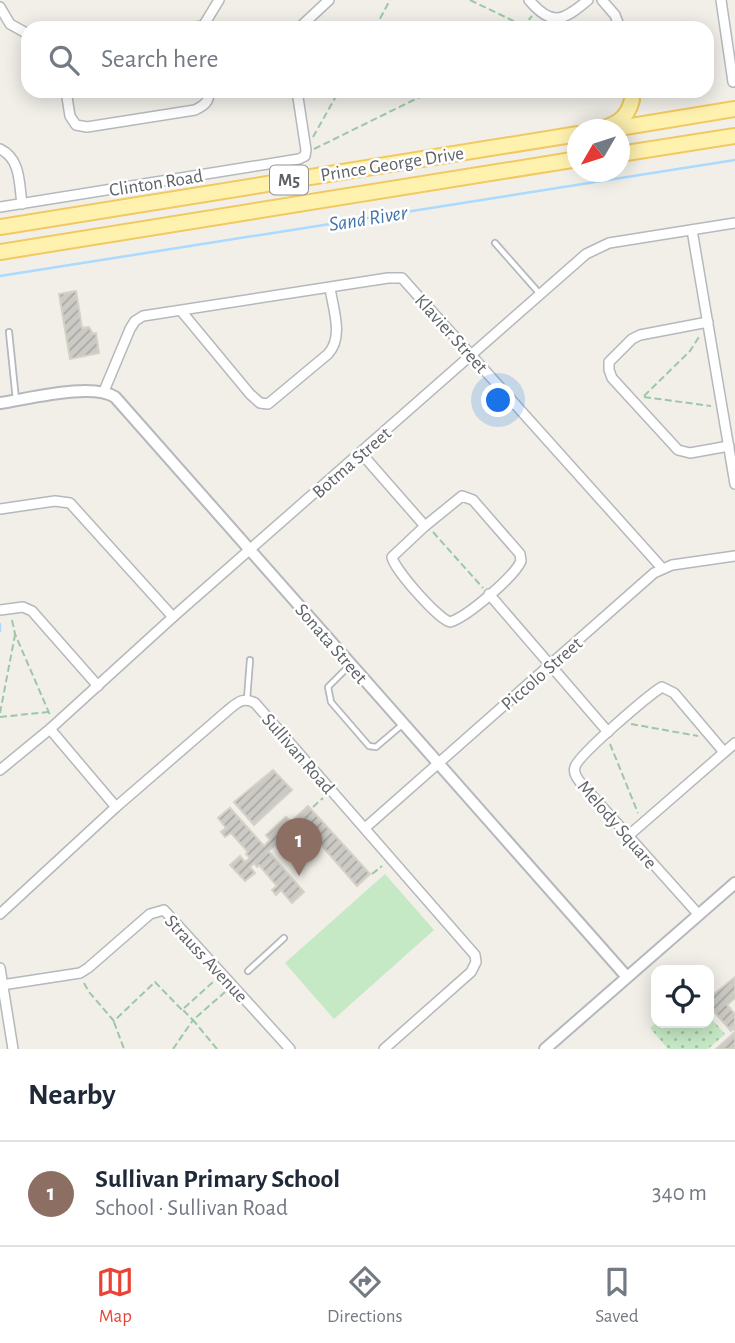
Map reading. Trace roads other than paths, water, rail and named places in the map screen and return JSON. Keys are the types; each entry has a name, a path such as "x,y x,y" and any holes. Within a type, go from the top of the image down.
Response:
{"main road":[{"path":"622,119 627,114 631,98"},
{"path":"630,126 735,109"},
{"name":"Prince George Drive","path":"0,228 567,136"},
{"path":"630,152 735,136"},
{"name":"Prince George Drive","path":"0,252 567,161"}],"street":[{"path":"206,21 219,0"},
{"path":"306,21 329,0"},
{"path":"529,0 546,16 560,18 572,13 588,0"},
{"path":"602,0 617,21"},
{"path":"721,0 733,82"},
{"path":"0,7 10,24 21,30"},
{"path":"67,98 70,116 76,125 87,127 195,110 205,104 208,98"},
{"name":"Clinton Road","path":"0,207 303,158 306,150 298,98"},
{"path":"631,98 638,125"},
{"path":"0,149 9,153 16,162 22,204"},
{"name":"Botma Street","path":"0,770 50,729 173,617 586,254 602,245 735,223"},
{"path":"692,230 735,484"},
{"name":"Klavier Street","path":"104,391 130,329 135,321 147,315 402,278 662,569"},
{"path":"181,312 250,394 260,403 268,404 328,354 336,344 330,288"},
{"path":"708,322 640,335 614,355 608,362 608,370 617,384 678,450 690,453 729,446"},
{"path":"0,403 89,390 104,391"},
{"name":"Sonata Street","path":"104,391 120,402 626,977"},
{"path":"361,453 425,526"},
{"path":"467,496 521,557 513,572 489,594 455,621 450,622 441,618 392,561 394,554 458,498 467,496"},
{"path":"0,509 55,501 70,503 173,617"},
{"name":"Piccolo Street","path":"365,828 635,589 662,569 735,556"},
{"path":"489,594 608,732"},
{"path":"4,609 23,607 35,613 97,686"},
{"name":"Melody Square","path":"699,915 580,782 575,767 608,732 656,691 666,687 677,696 724,752"},
{"name":"Sullivan Road","path":"0,914 116,807 237,703 247,699 255,703 477,958 468,975 384,1049"},
{"path":"50,729 116,807"},
{"path":"628,836 735,743"},
{"path":"550,1048 626,977 735,883"},
{"name":"Strauss Avenue","path":"2,985 80,973 150,914 161,910 171,916 290,1049"},
{"path":"0,968 13,1049"}],"lane":[{"path":"495,243 541,294"},
{"path":"9,332 16,401"},
{"path":"247,699 250,660"},
{"path":"351,664 328,687 328,694 331,702 369,746 376,747 403,724"},
{"path":"248,971 284,939"}],"waterway":[{"name":"Sand River","path":"0,276 735,160"},
{"name":"Sand River","path":"0,624 0,631"}],"place":[{"name":"Sullivan Primary School","path":"299,876"}]}
